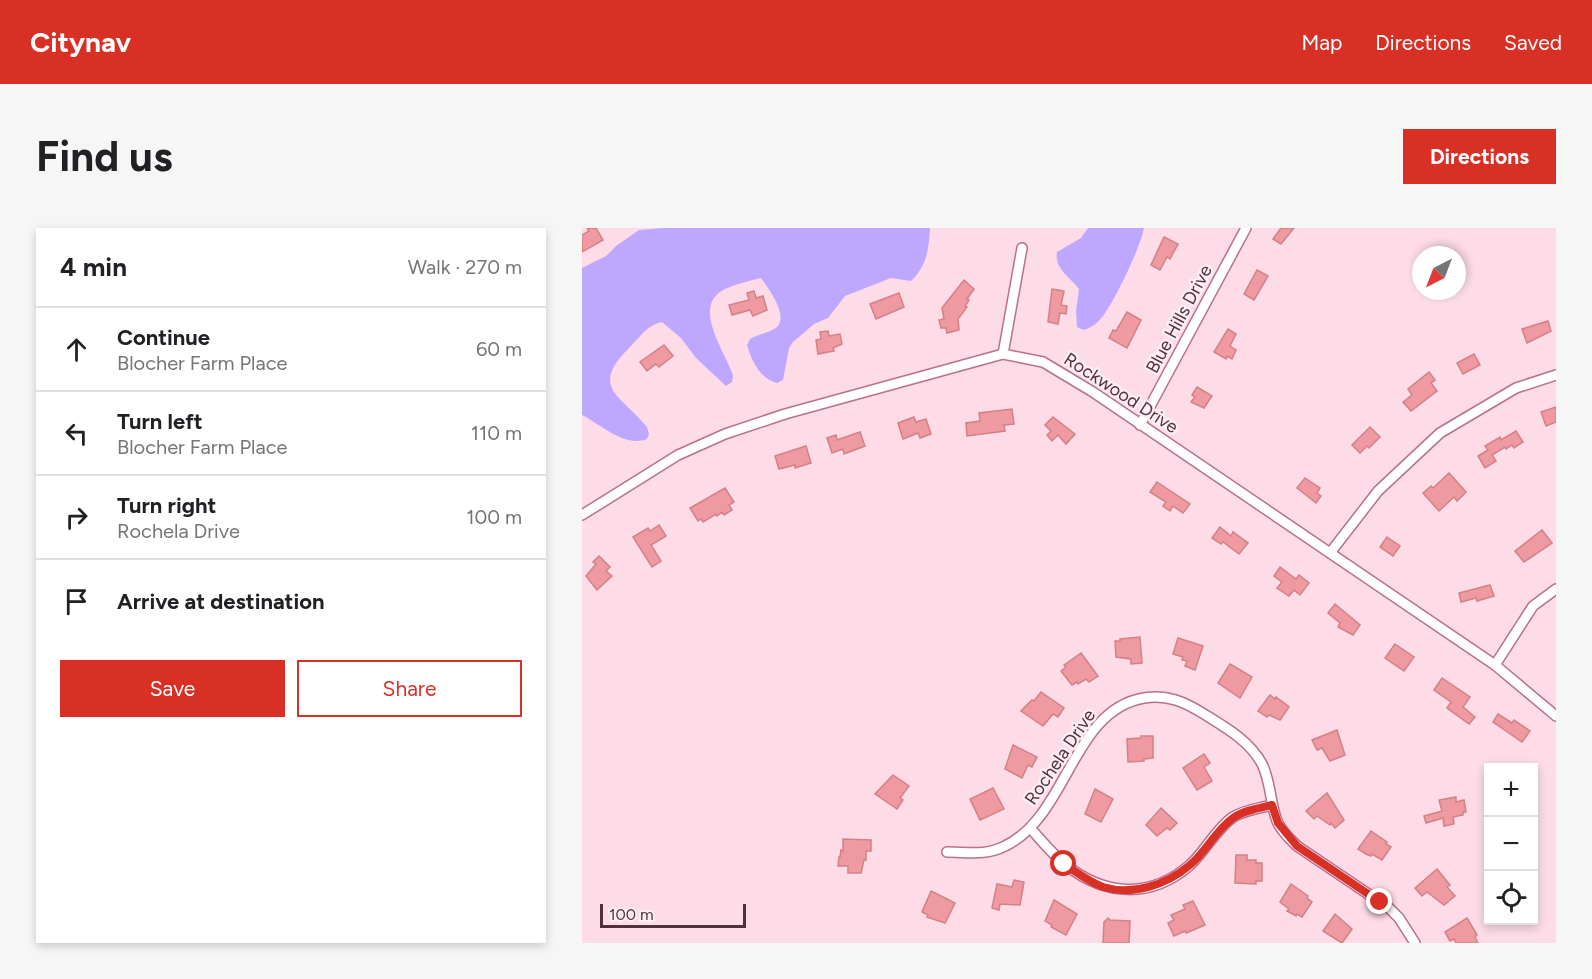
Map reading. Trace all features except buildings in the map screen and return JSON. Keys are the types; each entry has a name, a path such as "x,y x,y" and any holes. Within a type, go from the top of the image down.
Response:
{"street":[{"name":"Blue Hills Drive","path":"1140,425 1246,228"},
{"path":"1003,354 1022,248"},
{"name":"Rockwood Drive","path":"582,515 678,455 725,434 785,414 1003,354 1043,362 1093,392 1495,665 1556,716"},
{"path":"1330,553 1378,491 1440,433 1516,388 1556,375"},
{"path":"1495,665 1533,606 1556,589"},
{"name":"Rochela Drive","path":"947,852 977,854 990,852 1004,847 1031,829 1041,817 1100,723 1112,711 1128,700 1150,697 1170,698 1184,702 1232,732 1251,748 1263,765 1278,823 1297,846 1389,908 1399,918 1415,943"},
{"path":"1031,829 1064,864 1084,878 1104,887 1131,890 1147,888 1168,880 1190,865 1234,817 1272,805"}],"shaded area":[{"path":"663,228 930,228 926,256 921,269 911,281 891,278 845,296 828,318 814,324 793,342 789,348 783,380 777,383 761,373 747,345 750,339 774,329 780,322 781,316 776,302 761,278 725,289 715,297 710,306 713,330 733,376 732,382 726,386 696,358 681,338 662,322 648,329 617,362 611,373 610,382 613,390 647,427 649,434 647,439 630,440 613,434 582,415 582,268 606,256 639,230"},
{"path":"1088,228 1144,228 1122,284 1110,305 1099,321 1084,330 1077,327 1076,311 1079,289 1060,268 1057,252 1081,238"}],"route":[{"path":"1064,864 1084,878 1104,887 1131,890 1147,888 1168,880 1190,865 1234,817 1272,805 1278,823 1297,846 1380,902"}]}
